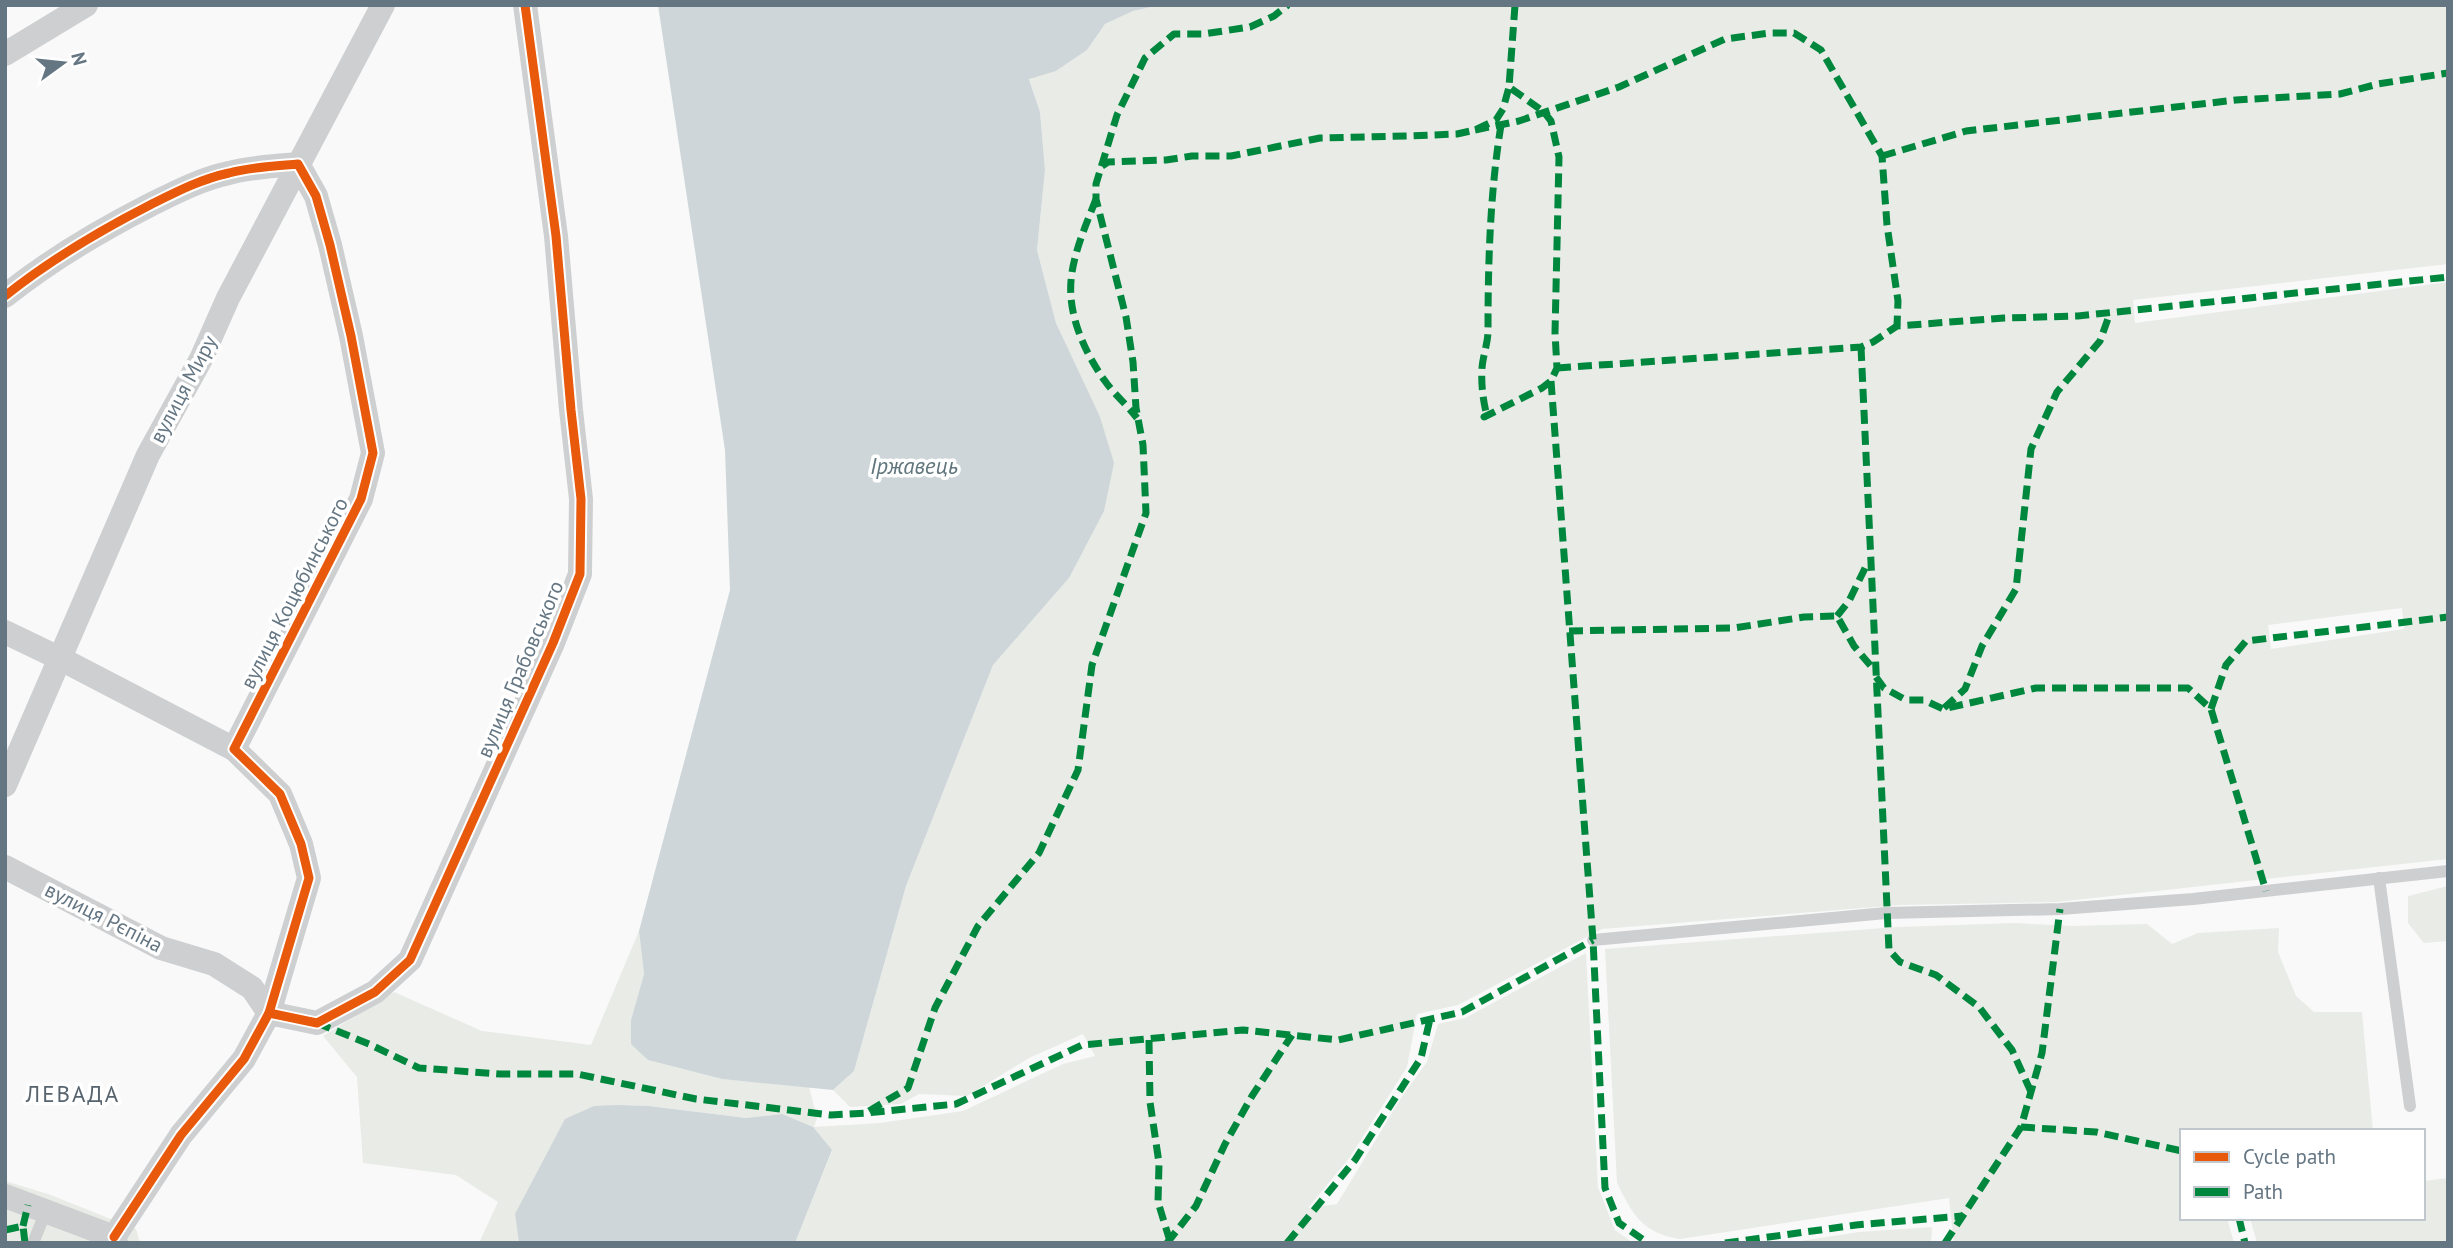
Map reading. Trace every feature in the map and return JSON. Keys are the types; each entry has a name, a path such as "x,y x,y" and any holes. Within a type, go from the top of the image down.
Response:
{"street":[{"path":"5,54 86,5"},
{"name":"вулиця Миру","path":"5,785 148,455 201,359 228,298 383,5"},
{"name":"вулиця Грабовського","path":"269,1013 317,1023 375,992 410,960 552,643 580,574 581,499 570,410 556,236 525,5"},
{"path":"5,296 38,270 124,219 189,186 228,173 298,164"},
{"name":"вулиця Коцюбинського","path":"234,749 361,499 373,453 351,335 330,246 316,196 298,164"},
{"path":"5,632 234,749 280,794 301,844 309,878 269,1013 244,1059 181,1135 115,1240 5,1196"},
{"name":"вулиця Рєпіна","path":"5,867 161,948 214,964 251,988 269,1013"}],"lane":[{"path":"1593,940 1886,913 2060,909 2140,903 2448,871"},
{"path":"2379,878 2410,1106"},
{"path":"33,1243 46,1211"}],"shaded area":[{"path":"1160,5 2448,5 2448,264 2133,300 2135,323 2448,282 2448,859 2057,902 1900,905 1602,929 1458,1005 1417,1014 1407,1067 1350,1157 1308,1208 1337,1204 1401,1098 1427,1062 1438,1024 1465,1018 1586,953 1598,1187 1615,1230 1633,1243 795,1243 832,1151 782,1114 746,1118 619,1105 515,1214 519,1243 479,1243 498,1202 456,1175 363,1163 357,1077 323,1036 394,992 482,1031 591,1045 639,931 644,974 631,1020 648,1060 722,1079 809,1087 817,1118 814,1127 880,1123 963,1111 1063,1064 1095,1056 1083,1034 1029,1058 967,1096 919,1094 901,1104 850,1107 833,1090 854,1071 906,886 993,665 1069,578 1099,417 1056,323 1037,250 1045,170 1040,112 1029,78 1056,71 1087,50 1105,24 1133,11","holes":["2402,608 2404,629 2271,649 2268,625"]},
{"path":"2448,886 2448,941 2424,943 2408,923 2408,896"},
{"path":"2015,923 2072,926 2147,924 2172,944 2198,933 2279,928 2278,952 2296,996 2314,1012 2362,1012 2373,1129 2180,1129 2180,1220 2228,1220 2234,1243 1954,1243 1949,1198 1680,1239 1656,1232 1640,1221 1617,1183 1605,949 1898,927"},
{"path":"2448,1178 2448,1243 2257,1243 2251,1220 2425,1220 2425,1181"},
{"path":"5,1181 48,1194 136,1229 140,1243 5,1243"},
{"path":"1932,1227 1931,1243 1788,1243 1859,1232"}],"water":[{"name":"Іржавець","path":"658,5 1160,5 1133,11 1105,24 1087,50 1056,71 1029,79 1040,112 1045,170 1037,250 1056,323 1100,417 1114,463 1104,511 1069,578 993,665 906,886 854,1071 833,1090 722,1079 648,1060 631,1044 631,1020 644,974 639,931 730,590 725,450"},
{"path":"619,1105 746,1118 782,1114 813,1127 832,1150 795,1243 519,1243 515,1214 565,1119 594,1106"}],"marked path":[{"path":"869,1111 908,1088 935,1008 978,926 1039,853 1078,770 1092,665 1146,513 1143,445 1126,317 1096,199 1096,184 1117,115 1145,58 1174,34 1203,34 1250,27 1274,16 1288,5"},
{"path":"1501,125 1490,228 1488,336 1482,368 1484,404 1486,410 1487,416 1484,417 1542,388 1551,381 1557,368 1555,333 1559,157 1551,121 1544,112 1509,87 1515,5"},
{"path":"1475,130 1519,121 1619,87 1725,39 1794,33 1821,50 1882,156 1887,225 1898,301 1897,326"},
{"path":"1882,156 1966,131 2236,100 2340,94 2378,84 2448,73"},
{"path":"1102,166 1108,162 1231,156 1320,138 1457,134 1475,130 1496,120 1503,109 1509,87"},
{"path":"1096,199 1074,260 1071,281 1072,307 1079,334 1098,370 1137,418"},
{"path":"1557,368 1861,347 1897,326 2078,316 2448,277"},
{"path":"1944,708 1965,689 1982,646 2016,589 2031,449 2057,392 2100,341 2110,313"},
{"path":"1861,347 1889,950 1900,962 1936,975 1979,1007 2012,1050 2031,1092"},
{"path":"1551,381 1593,940 1605,1188 1619,1223 1648,1243"},
{"path":"1837,616 1849,601 1868,562"},
{"path":"1569,631 1734,628 1804,617 1837,616 1854,646 1875,671"},
{"path":"2211,709 2226,665 2246,641 2448,617"},
{"path":"1876,677 1884,688 1906,700 1924,700 1943,709 2036,688 2188,688 2211,709 2266,891"},
{"path":"1945,1243 2021,1127 2042,1053 2060,909"},
{"path":"317,1023 419,1068 500,1074 577,1074 696,1099 831,1115 866,1113 956,1104 1082,1045 1243,1030 1338,1040 1462,1012 1593,940"},
{"path":"1287,1243 1355,1160 1421,1058 1430,1019"},
{"path":"1167,1243 1196,1206 1225,1144 1252,1096 1292,1035"},
{"path":"1149,1040 1150,1102 1159,1163 1158,1202 1169,1238"},
{"path":"2021,1127 2096,1132 2180,1151"},
{"path":"23,1226 28,1205"},
{"path":"1725,1243 1856,1225 1962,1216"},
{"path":"2239,1220 2245,1243"},
{"path":"5,1230 23,1226 25,1243"}],"cycle path":[{"path":"269,1013 317,1023 375,992 410,960 553,643 580,574 581,499 556,236 525,5"},
{"path":"5,296 75,247 179,191 237,171 298,164 316,196 330,245 351,336 373,453 361,499 234,749 280,794 301,844 309,878 269,1013 244,1059 181,1135 114,1237"}],"district":[{"name":"ЛЕВАДА","path":"73,1093"}]}
